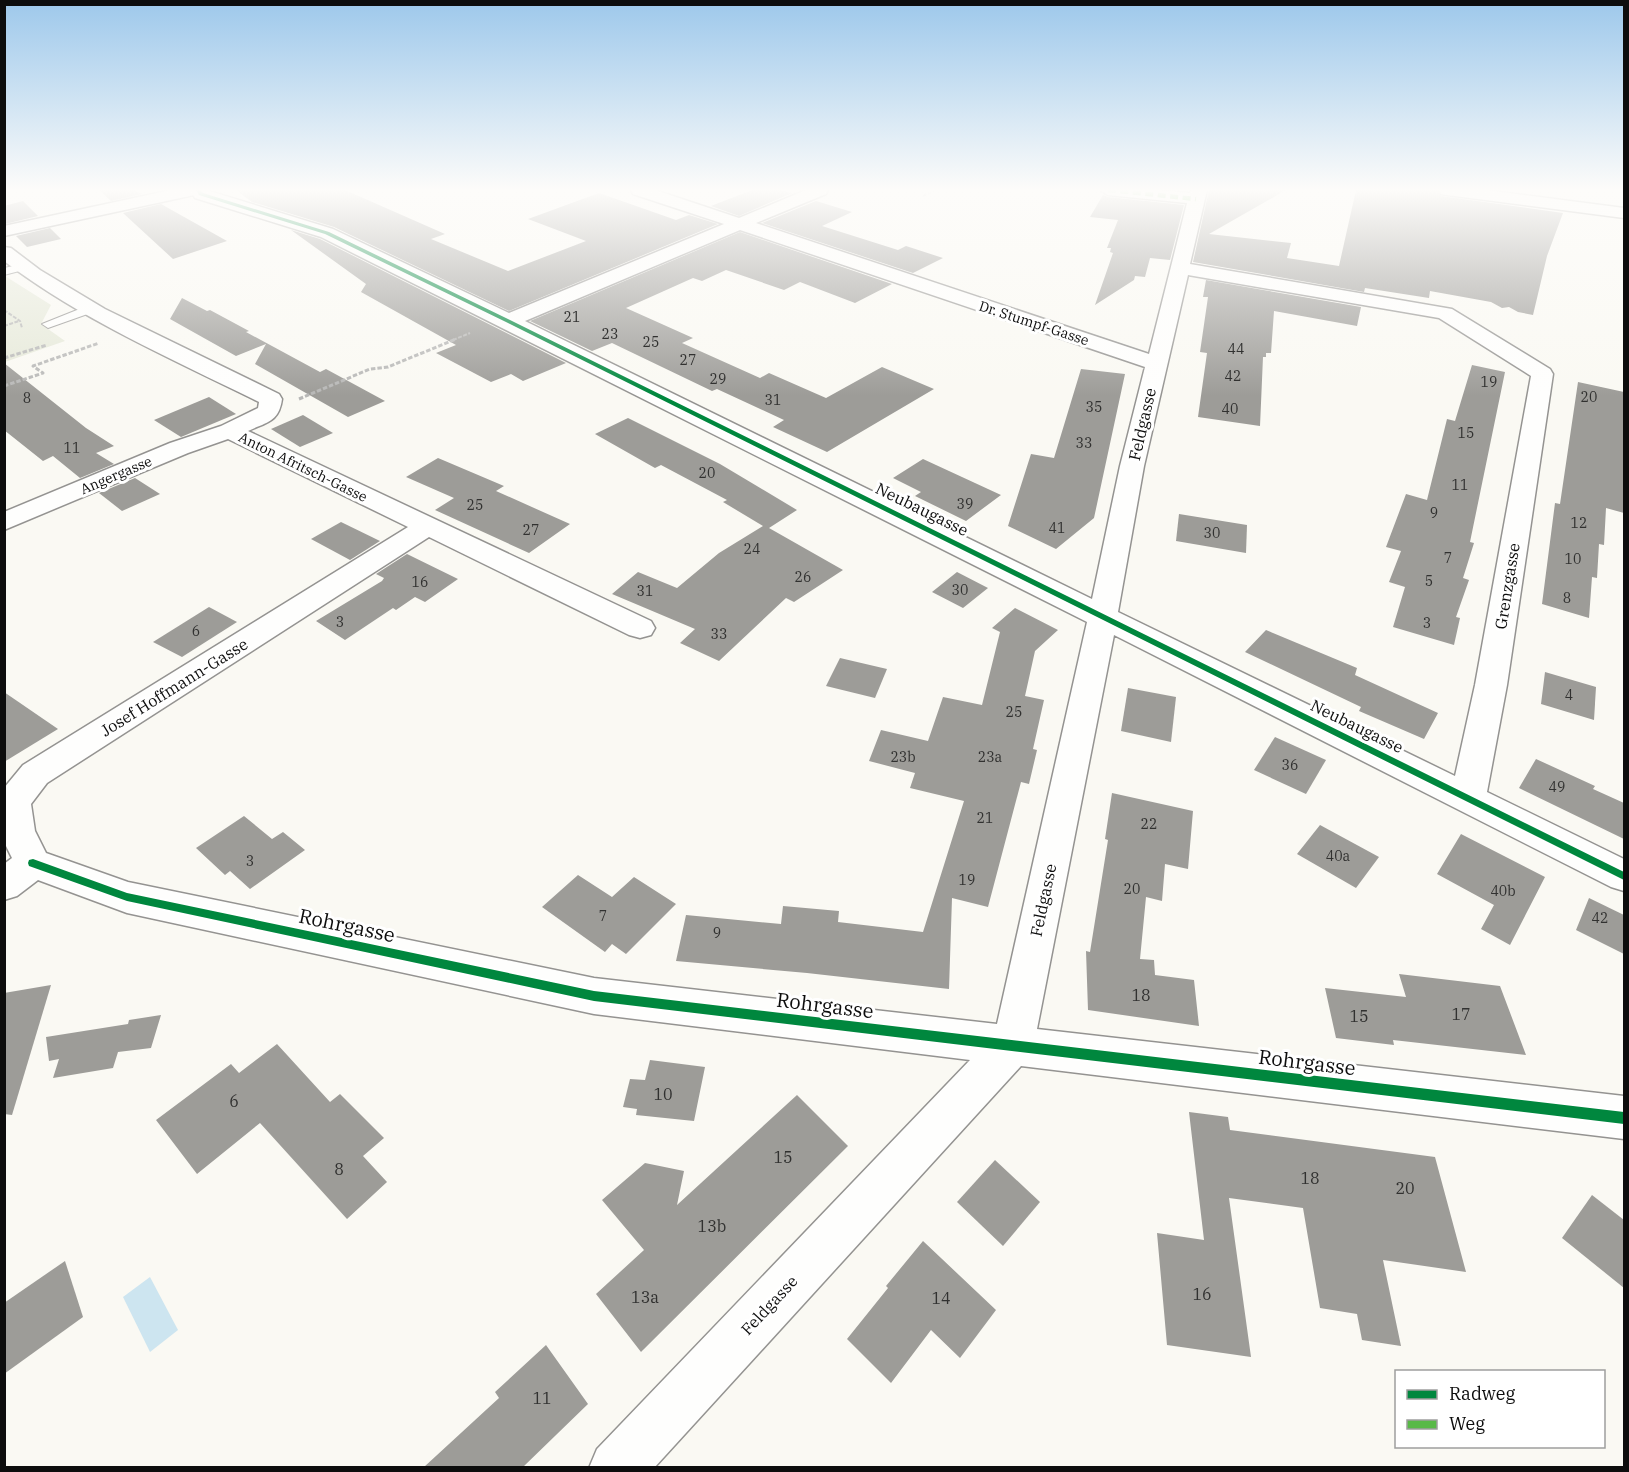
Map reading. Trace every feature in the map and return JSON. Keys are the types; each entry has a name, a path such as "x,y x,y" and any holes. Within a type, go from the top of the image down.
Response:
{"street":[{"name":"Neubaugasse","path":"380,259 1624,876"},
{"path":"508,321 656,259"},
{"name":"Dr. Stumpf-Gasse","path":"843,259 1155,363"},
{"name":"Feldgasse","path":"616,1467 1013,1045 1132,466 1181,259"},
{"path":"11,264 134,331 271,399 269,412"},
{"path":"1179,268 1445,313 1478,311 1506,327"},
{"path":"1445,313 1542,374 1561,360"},
{"name":"Grenzgasse","path":"1468,798 1491,685 1542,374"},
{"name":"Anton Afritsch-Gasse","path":"229,431 269,412"},
{"name":"Anton Afritsch-Gasse","path":"229,431 640,628"},
{"name":"Angergasse","path":"4,522 180,448 229,431"},
{"name":"Josef Hoffmann-Gasse","path":"19,874 13,802 35,774 427,527"},
{"name":"Rohrgasse","path":"19,874 594,996 1624,1118"}],"lane":[{"path":"48,324 92,308"}],"path":[{"path":"4,310 20,321 22,328"},
{"path":"4,326 20,321"},
{"path":"269,412 370,369 388,367 479,329"},
{"path":"4,386 43,373 33,366 134,331"},
{"path":"4,358 48,344"}],"green space":[{"path":"5,276 51,305 41,324 65,341 5,362"}],"water":[{"path":"150,1277 178,1330 150,1352 123,1297"}],"building":[{"path":"331,259 359,259 566,363 523,381 511,374 491,382 436,353 456,345 361,292 366,284"},
{"path":"400,259 478,259 508,271 540,259 635,259 509,311"},
{"path":"677,259 818,259 892,284 855,303 800,282 784,290 726,270 702,281 693,278 626,308 693,338 682,343 760,378 769,373 826,398 882,367 934,389 827,452 773,427 784,420 717,389 712,391 612,343 592,351 530,321"},
{"path":"870,259 942,259 913,273"},
{"path":"1111,259 1150,259 1145,277 1135,276 1134,280 1095,305"},
{"path":"1194,259 1292,259 1339,266 1341,259 1546,259 1533,315 1518,312 1509,307 1502,308 1491,302 1430,291 1429,298 1365,288 1364,292 1193,262"},
{"path":"1206,280 1361,307 1357,326 1274,311 1271,353 1266,353 1266,357 1263,357 1260,426 1198,417 1207,353 1200,352 1208,297 1203,297"},
{"path":"182,298 207,311 210,310 320,372 326,369 385,401 348,417 255,364 266,344 236,356 170,319"},
{"path":"4,363 86,428 114,446 96,453 114,464 80,478 53,456 43,461 4,430"},
{"path":"1472,365 1505,372 1470,542 1474,543 1463,578 1469,580 1456,617 1460,618 1454,645 1393,627 1405,587 1389,582 1401,551 1386,547 1406,494 1427,500 1447,419 1455,421"},
{"path":"1081,369 1125,374 1094,518 1056,549 1008,526 1031,454 1054,458"},
{"path":"1578,382 1624,392 1624,513 1606,508 1604,545 1599,544 1597,578 1592,577 1589,618 1542,604 1555,503 1560,504"},
{"path":"209,397 236,414 181,437 154,420"},
{"path":"303,415 333,433 300,447 271,429"},
{"path":"628,418 720,464 797,510 769,528 843,570 794,602 786,598 719,661 680,643 695,629 612,594 638,572 677,588 719,553 763,526 723,502 727,500 661,465 655,468 595,434"},
{"path":"438,458 504,486 496,491 570,524 529,553 435,510 454,498 406,477"},
{"path":"923,459 1001,495 966,521 915,496 921,492 893,478"},
{"path":"135,478 160,494 122,511 99,493"},
{"path":"1179,514 1247,525 1246,553 1176,541"},
{"path":"341,522 380,541 350,560 311,539"},
{"path":"407,554 458,579 425,602 415,597 396,610 393,608 345,640 316,621 382,581 384,578 376,574"},
{"path":"957,572 988,588 963,608 932,592"},
{"path":"209,607 237,622 182,657 153,642"},
{"path":"1015,608 1058,630 1035,651 1025,696 1044,700 1033,749 1037,750 1029,784 1021,782 988,907 952,898 949,989 676,961 686,915 781,924 783,906 839,911 838,922 923,932 964,801 910,788 915,773 869,761 881,730 928,741 943,697 982,705 1000,632 992,628"},
{"path":"1266,630 1357,668 1355,675 1438,713 1424,739 1359,711 1361,707 1245,652"},
{"path":"840,658 887,669 875,698 826,686"},
{"path":"1545,672 1596,687 1594,720 1541,704"},
{"path":"1128,688 1176,697 1171,742 1121,731"},
{"path":"4,692 58,729 4,762"},
{"path":"1275,737 1326,760 1306,794 1254,770"},
{"path":"1536,759 1595,786 1593,789 1624,803 1624,839 1519,788"},
{"path":"1112,793 1193,811 1188,869 1165,864 1162,901 1146,897 1140,959 1154,960 1155,975 1194,980 1199,1026 1088,1010 1086,951 1090,952 1108,840 1105,839"},
{"path":"244,816 272,839 283,832 305,850 250,889 230,871 225,875 196,848"},
{"path":"1320,825 1379,857 1356,888 1297,854"},
{"path":"1461,834 1545,877 1510,945 1481,929 1494,905 1437,874"},
{"path":"578,875 612,897 634,877 676,904 626,954 612,944 605,952 542,907"},
{"path":"1589,898 1624,915 1624,954 1576,930"},
{"path":"1399,974 1500,986 1526,1055 1393,1040 1394,1045 1336,1038 1325,988 1406,997"},
{"path":"51,985 12,1115 4,1114 4,993"},
{"path":"161,1015 151,1048 118,1052 113,1068 53,1078 59,1059 49,1061 46,1037 128,1024 129,1020"},
{"path":"277,1044 330,1102 340,1094 384,1138 363,1156 387,1182 347,1219 260,1123 197,1174 156,1120 231,1064 239,1073"},
{"path":"650,1060 705,1067 694,1121 636,1115 637,1109 623,1107 630,1079 645,1080"},
{"path":"797,1095 848,1146 641,1352 596,1294 644,1250 602,1200 645,1163 684,1171 677,1205"},
{"path":"1189,1112 1228,1117 1230,1130 1435,1157 1466,1272 1383,1260 1401,1346 1362,1340 1357,1314 1320,1308 1303,1208 1229,1198 1251,1357 1167,1345 1157,1233 1204,1240"},
{"path":"995,1160 1040,1202 1003,1246 957,1202"},
{"path":"1592,1195 1624,1220 1624,1288 1562,1238"},
{"path":"923,1241 996,1310 960,1358 931,1330 891,1383 847,1339"},
{"path":"65,1261 83,1317 4,1374 4,1303"},
{"path":"546,1345 588,1404 523,1467 424,1467 499,1398 495,1392"}],"cycle path":[{"path":"380,259 1624,876"},
{"path":"33,863 127,897 594,996 1624,1118"}]}
